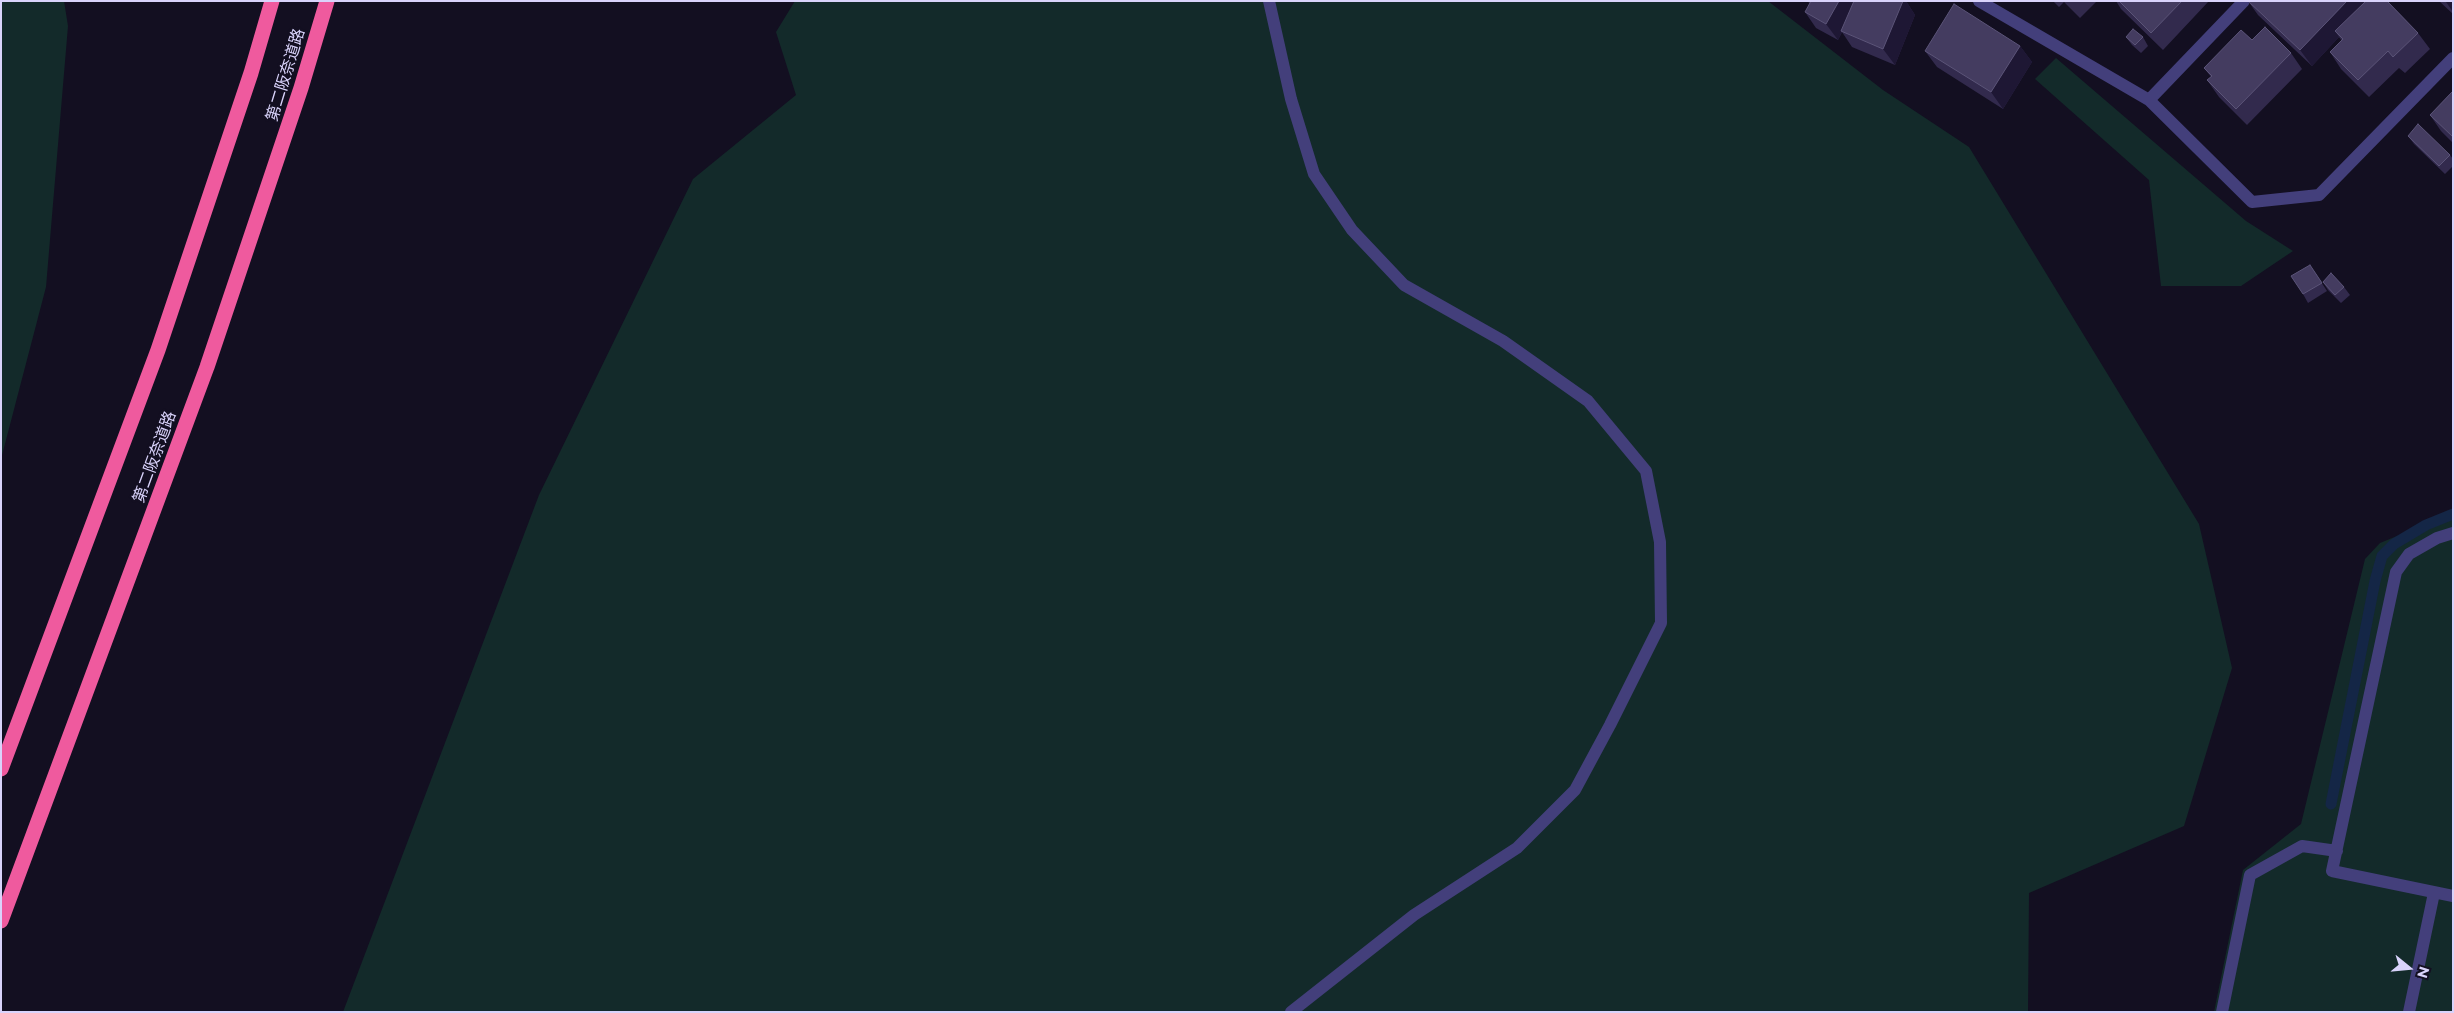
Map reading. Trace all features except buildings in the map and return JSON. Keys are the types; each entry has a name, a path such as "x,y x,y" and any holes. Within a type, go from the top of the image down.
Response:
{"highway":[{"name":"第二阪奈道路","path":"1,770 158,350 251,73 272,1"},
{"name":"第二阪奈道路","path":"1,921 207,367 301,88 327,1"}],"street":[{"path":"1269,1 1291,99 1314,174 1352,230 1404,285 1503,340 1588,402 1646,471 1660,542 1661,623 1610,726 1575,790 1517,848 1414,915 1291,1012"},
{"path":"1979,1 2149,100 2252,202 2319,195 2453,58"},
{"path":"2149,100 2244,1"},
{"path":"2453,533 2437,538 2409,554 2396,572 2332,872 2453,896"},
{"path":"2222,1012 2250,875 2302,846 2337,851"},
{"path":"2409,1012 2434,892"}],"green space":[{"path":"1,1 64,1 68,26 46,287 1,459"},
{"path":"795,1 1768,1 1883,90 1969,147 2199,524 2232,668 2184,826 2029,893 2028,1012 343,1012 539,495 693,179 796,95 776,32"},
{"path":"2056,58 2246,221 2293,251 2241,286 2161,286 2149,180 2035,79"},
{"path":"2453,513 2453,1012 2214,1012 2243,870 2301,824 2365,559 2380,543"}],"waterway":[{"path":"2331,804 2375,581 2382,556 2394,544 2426,525 2453,514"}]}
